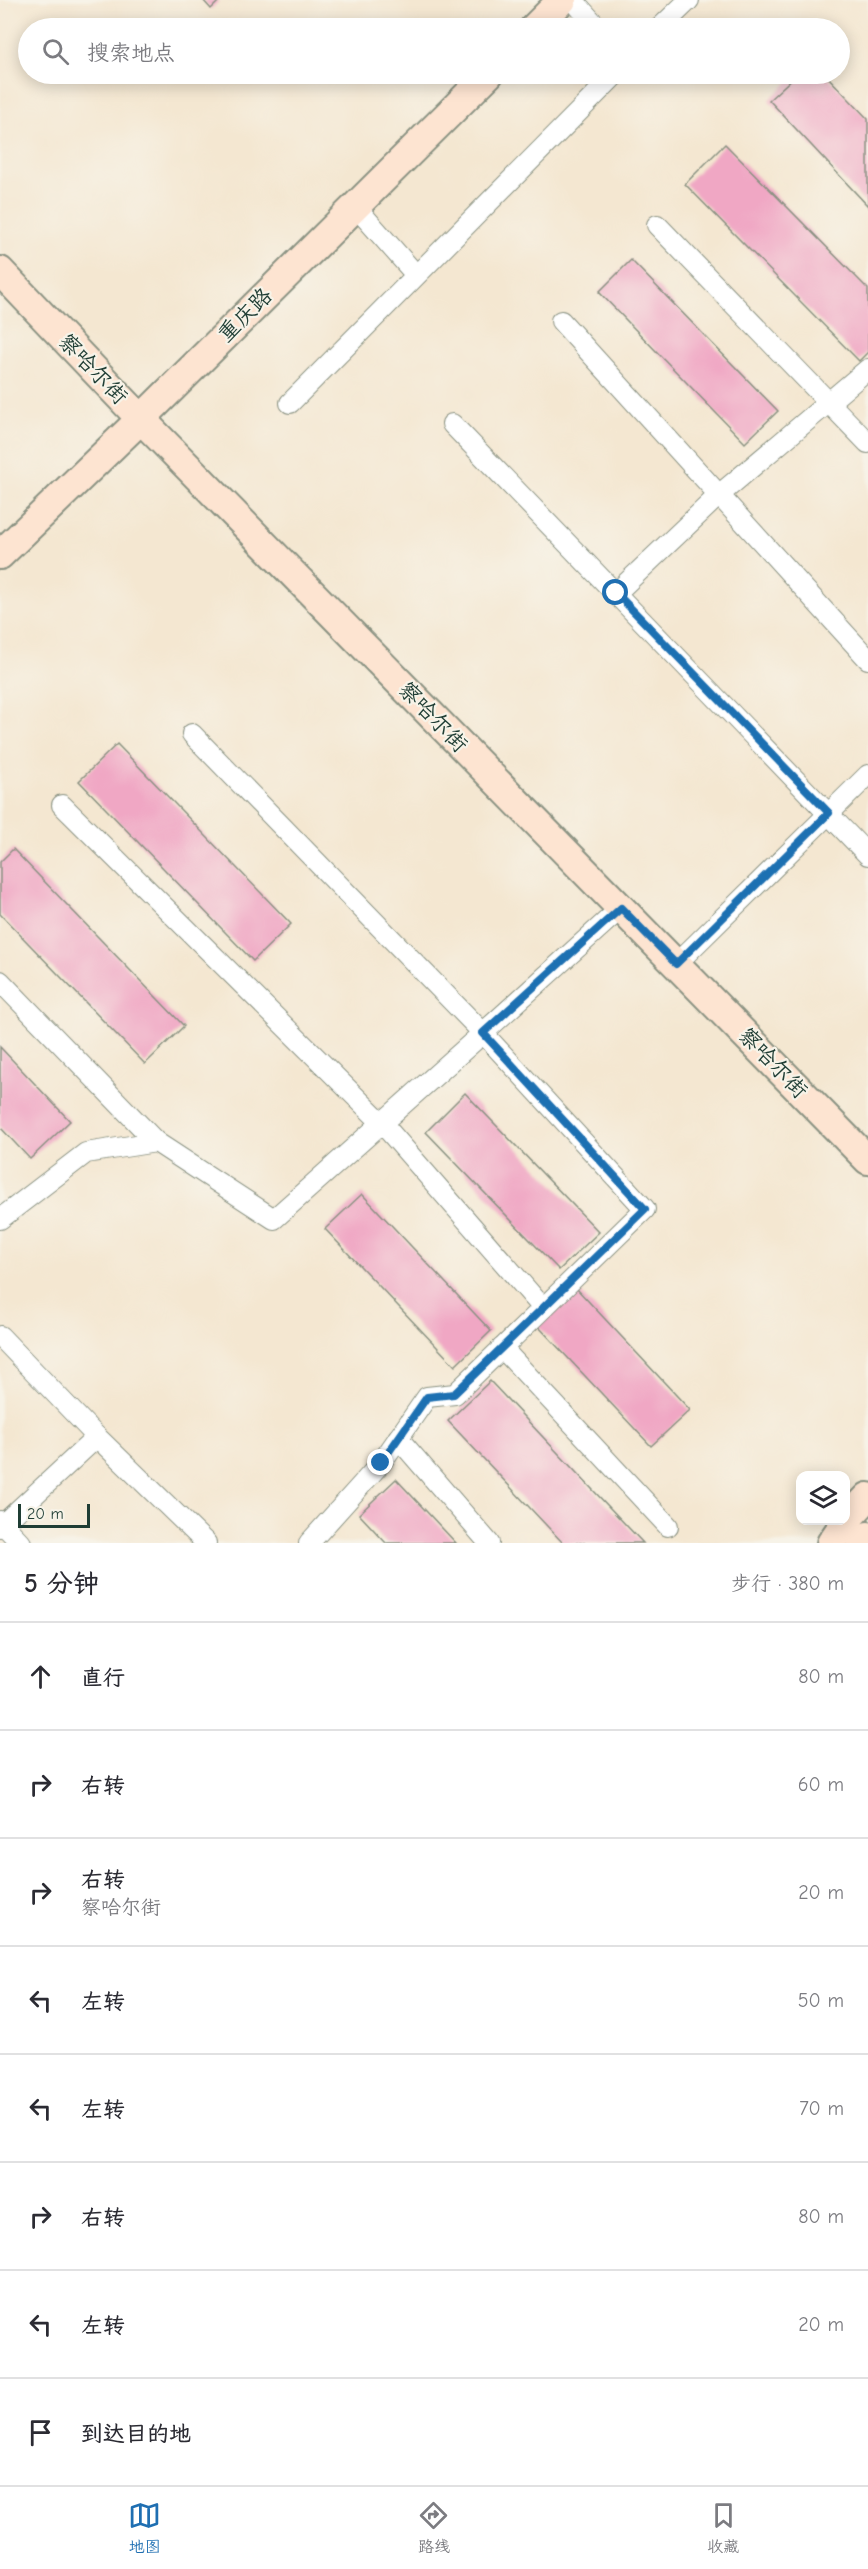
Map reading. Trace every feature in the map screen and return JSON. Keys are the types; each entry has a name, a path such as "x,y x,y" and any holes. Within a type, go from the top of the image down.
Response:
{"street":[{"path":"544,18 562,0"},
{"path":"573,0 589,18"},
{"path":"670,18 689,0"},
{"name":"重庆路","path":"0,555 141,419 479,84"},
{"path":"290,403 606,84"},
{"path":"355,206 416,275"},
{"path":"657,225 868,443"},
{"name":"察哈尔街","path":"0,271 141,419 868,1160"},
{"path":"561,321 868,659"},
{"path":"616,593 719,495 868,369"},
{"path":"452,424 868,855"},
{"path":"192,734 483,1033 645,1209 454,1394 427,1397 381,1463 318,1540"},
{"path":"676,964 868,775"},
{"path":"62,805 382,1123 543,1308"},
{"path":"0,981 156,1142 274,1218 621,908"},
{"path":"3,1210 86,1153 156,1142"},
{"path":"0,1336 97,1437 206,1543"},
{"path":"502,1348 668,1526"},
{"path":"21,1543 1,1524 97,1437"},
{"path":"398,1438 489,1543"},
{"path":"831,1543 848,1518 868,1497"},
{"path":"861,1543 868,1536"}],"building":[{"path":"203,0 220,0 211,9"},
{"path":"786,84 835,84 868,119 868,206 769,100"},
{"path":"725,144 868,289 868,352 859,361 685,184"},
{"path":"631,260 778,411 745,443 599,292"},
{"path":"117,744 291,924 253,961 79,781"},
{"path":"13,849 184,1026 145,1064 0,914 0,862"},
{"path":"0,1047 70,1121 30,1159 0,1127"},
{"path":"465,1093 599,1232 559,1270 426,1132"},
{"path":"362,1194 491,1331 455,1366 325,1229"},
{"path":"576,1288 690,1410 651,1446 537,1325"},
{"path":"490,1381 643,1543 563,1543 448,1421"},
{"path":"396,1479 456,1543 386,1543 359,1514"}],"route":[{"path":"381,1463 427,1397 454,1394 645,1209 483,1033 621,908 676,964 829,813 616,593"}]}
